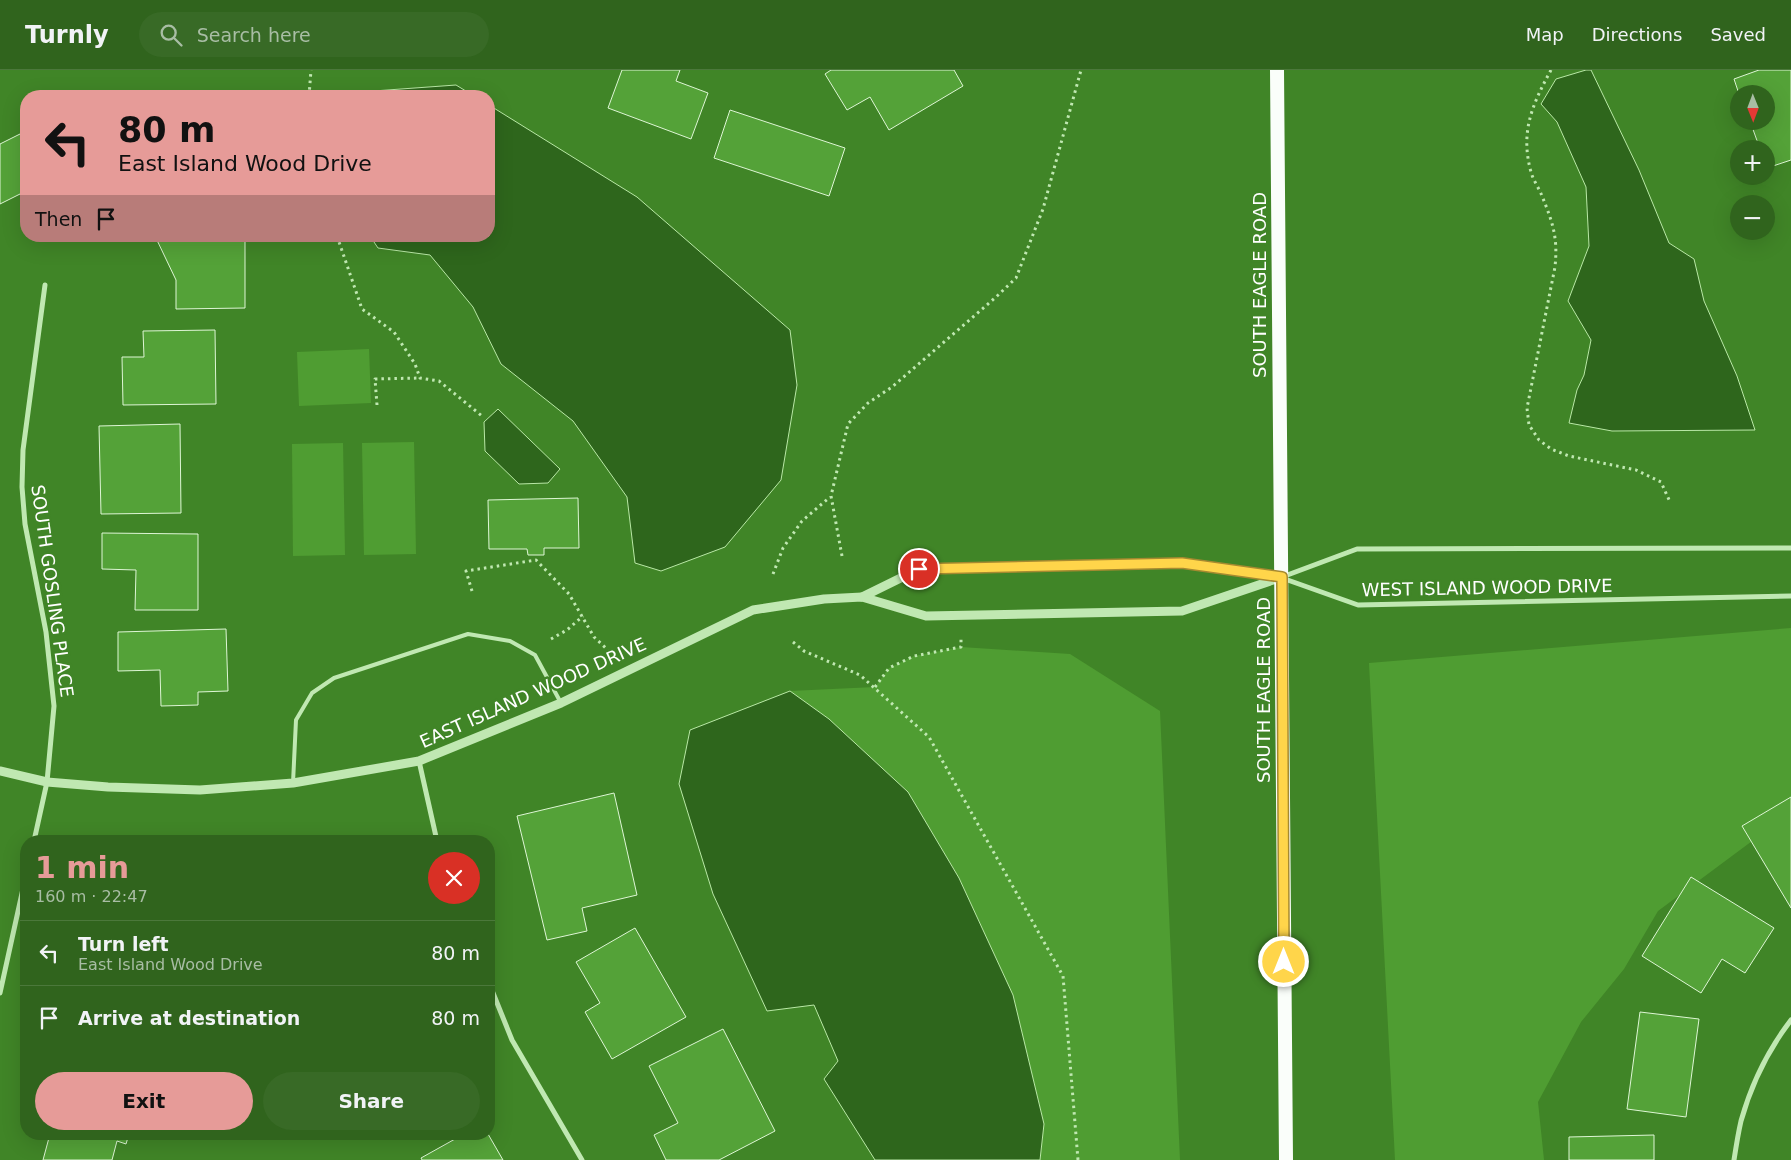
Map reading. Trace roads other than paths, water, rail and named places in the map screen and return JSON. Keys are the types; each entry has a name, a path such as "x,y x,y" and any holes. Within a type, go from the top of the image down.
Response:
{"highway":[{"name":"SOUTH EAGLE ROAD","path":"1277,70 1286,1160"}],"street":[{"name":"SOUTH GOSLING PLACE","path":"35,835 47,782 54,706 46,632 25,524 22,487 23,450 45,285"},
{"path":"1282,577 1357,549 1791,548"},
{"name":"EAST ISLAND WOOD DRIVE","path":"862,597 919,569 1182,563 1282,577"},
{"name":"WEST ISLAND WOOD DRIVE","path":"1282,577 1358,606 1791,596"},
{"name":"EAST ISLAND WOOD DRIVE","path":"0,771 47,782 108,787 200,790 293,783 420,761 561,703 753,610 824,598 862,597 926,616 1182,611 1282,577"},
{"path":"420,761 436,835"},
{"path":"0,994 20,902"},
{"path":"495,998 512,1040 582,1160"},
{"path":"1734,1160 1741,1122 1755,1080 1778,1038 1791,1020"}],"lane":[{"path":"293,783 296,720 312,693 334,678 468,634 510,641 535,655 561,703"}]}
